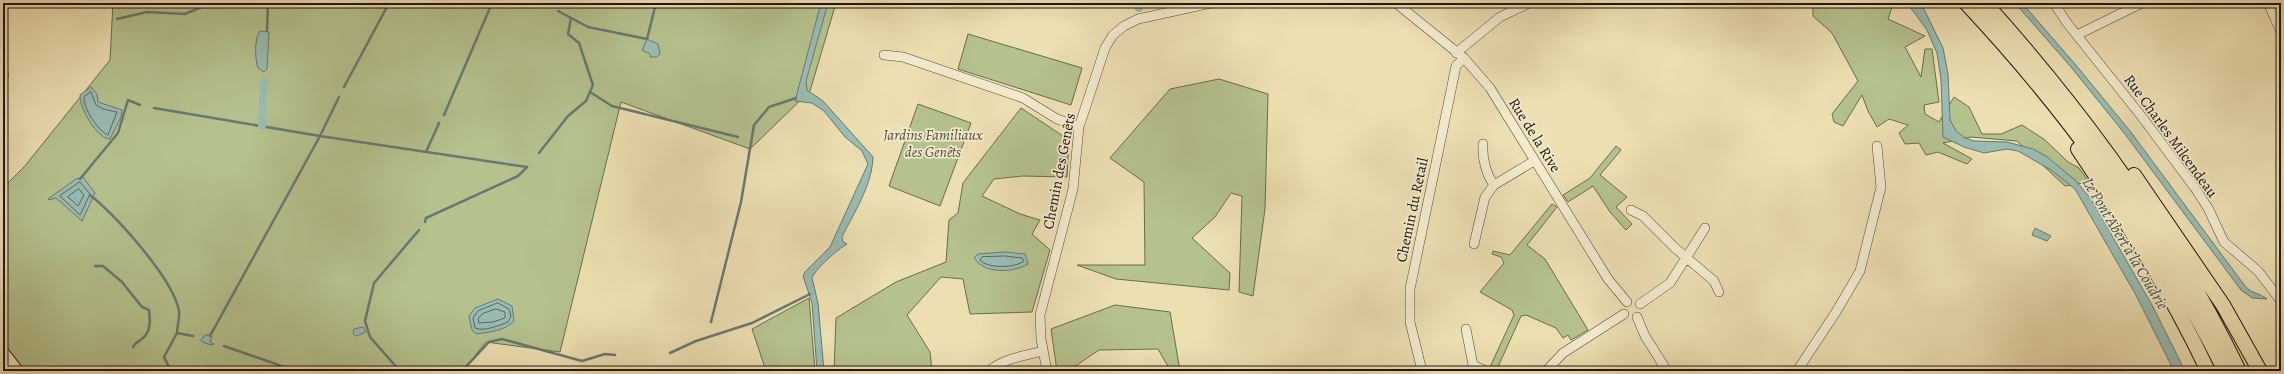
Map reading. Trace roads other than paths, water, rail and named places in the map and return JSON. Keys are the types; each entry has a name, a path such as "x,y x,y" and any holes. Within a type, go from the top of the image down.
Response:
{"highway":[{"path":"1966,3 2032,76 2088,148 2135,215 2175,279 2225,371"},
{"path":"1984,3 2053,82 2098,140 2162,233 2209,313 2239,371"},
{"path":"2032,76 2133,234 2171,298 2208,371"},
{"path":"2053,82 2072,95 2140,183 2223,305 2260,371"}],"main road":[{"path":"3,353 17,371"}],"street":[{"name":"Chemin des Genêts","path":"1047,371 1043,351 1040,315 1073,189 1079,127 1106,48 1113,35 1124,26 1138,19 1211,3"},
{"name":"Rue de la Rive","path":"1396,3 1460,55 1490,88 1608,279 1627,302"},
{"path":"1460,55 1500,17 1529,3"},
{"name":"Rue Charles Milcendeau","path":"2054,3 2077,35 2146,122 2194,188 2208,208 2224,242 2258,271 2281,301"},
{"path":"2077,35 2142,3"},
{"path":"2268,3 2281,32"},
{"path":"884,55 902,57 1023,98 1057,120 1079,127"},
{"name":"Chemin du Retail","path":"1422,371 1410,322 1410,289 1456,66 1460,55"},
{"path":"1483,144 1482,153 1489,177 1494,185"},
{"path":"1797,371 1836,312 1860,271 1882,187 1877,146"},
{"path":"1474,244 1485,197 1494,185 1534,161"},
{"path":"1631,210 1643,216 1686,258 1714,281 1719,292"},
{"path":"1640,304 1670,283 1705,228"},
{"path":"1624,314 1623,307 1627,302 1634,300 1640,304"},
{"path":"1637,317 1640,313 1640,304"},
{"path":"1624,314 1632,318 1637,317"},
{"path":"1546,371 1563,353 1624,314"},
{"path":"1637,317 1645,336 1667,371"},
{"path":"1466,329 1473,365 1486,371"},
{"path":"988,371 997,364 1009,359 1043,351"}],"water":[{"path":"821,3 828,3 806,81 807,90 823,101 873,157 872,168 866,188 842,237 843,242 847,244 827,260 817,270 812,278 818,303 824,371 817,371 812,303 803,276 805,272 830,247 868,164 862,151 845,137 824,111 812,103 795,101"},
{"path":"1907,3 1921,3 1943,48 1948,74 1950,120 1956,131 1965,138 1974,141 2007,142 2033,149 2046,156 2075,180 2091,199 2152,305 2185,371 2174,371 2137,297 2075,189 2051,170 2018,151 2007,149 1984,153 1964,147 1943,137 1941,79 1937,53 1927,30"},
{"path":"2015,3 2022,3 2130,131 2245,286 2250,291 2267,299 2252,298 2241,290 2125,134 2071,67"},
{"path":"260,31 269,32 267,69 264,72 258,68 256,59 256,43"},
{"path":"647,39 658,44 660,54 657,57 650,57 650,54 642,50"},
{"path":"91,87 97,94 98,102 122,110 121,117 110,139 105,138 100,134 90,122 82,107 80,95"},
{"path":"83,177 95,193 82,221 56,198 48,199 76,179"},
{"path":"2035,228 2051,236 2047,241 2032,235"},
{"path":"1005,252 1025,254 1028,264 1015,269 999,270 985,267 974,258 978,254"},
{"path":"498,299 512,306 514,321 501,329 476,334 472,330 469,316 475,308"},
{"path":"363,327 366,332 356,336 353,334 354,329"},
{"path":"210,334 212,337 210,342 214,344 211,345 202,342 201,340 204,336"}],"waterway":[{"path":"117,19 147,12 185,14 211,3"},
{"path":"267,31 268,3"},
{"path":"344,87 389,3"},
{"path":"444,115 492,3"},
{"path":"538,3 544,6"},
{"path":"558,11 588,27 647,39 656,3"},
{"path":"1139,3 1139,8"},
{"path":"539,153 568,116 586,101 593,85 579,43 568,34 571,18"},
{"path":"262,126 264,82"},
{"path":"590,92 612,106 738,137"},
{"path":"339,97 320,136 527,167 518,176 426,218 425,222"},
{"path":"711,322 741,202 754,125 769,107 796,98"},
{"path":"80,179 118,133 128,100 140,105"},
{"path":"154,108 320,136 210,336"},
{"path":"426,152 439,123"},
{"path":"90,195 114,217 142,248 166,282 175,297 179,311 177,333"},
{"path":"400,371 370,337 365,321 374,283 419,230"},
{"path":"95,266 103,266 122,282 142,307 149,310 150,320 147,333 133,347"},
{"path":"670,353 696,341 752,323 810,294"},
{"path":"171,371 164,357 177,333 193,336"},
{"path":"462,371 489,342 502,339 582,361 605,354 615,355"},
{"path":"224,346 296,371"}],"park label":[{"name":"Jardins Familiaux des Genêts","path":"933,144"}],"water label":[{"name":"Le Pont Abert à la Coudrie","path":"2126,243"}]}
